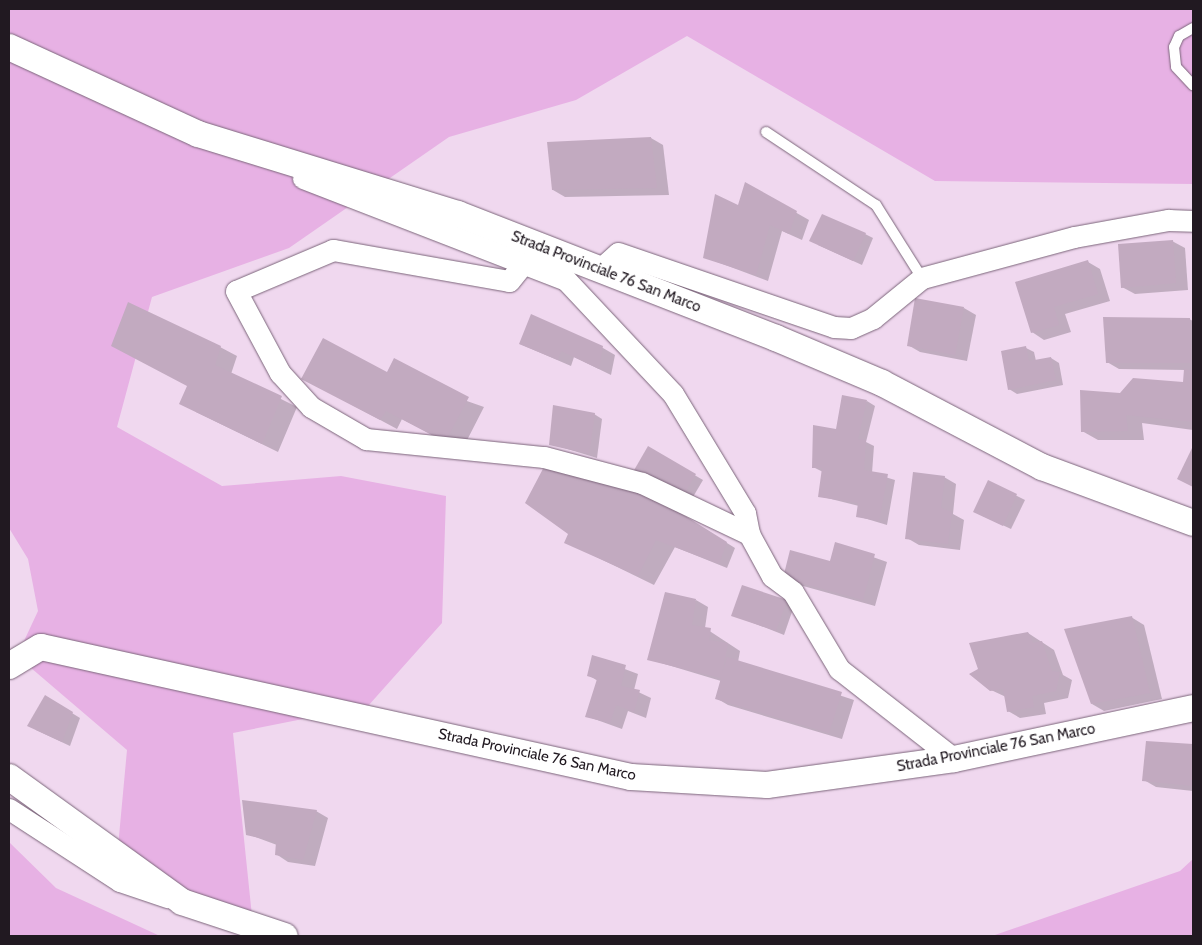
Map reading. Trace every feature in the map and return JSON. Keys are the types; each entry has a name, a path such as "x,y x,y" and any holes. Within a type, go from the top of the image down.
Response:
{"street":[{"name":"Strada Provinciale 76 San Marco","path":"9,47 198,134 267,152 458,214 882,383 1042,468 1193,523"},
{"path":"267,152 289,172 566,280 673,394 746,513 749,534 772,576 793,592 839,670 954,759"},
{"path":"599,270 618,253 842,328 866,323 922,278 1074,237 1168,220 1193,221"},
{"path":"523,264 509,281 333,250 236,291 280,373 311,407 366,439 544,457 642,483 749,534"},
{"name":"Strada Provinciale 76 San Marco","path":"9,666 41,647 631,777 767,785 954,759 1193,708"},
{"path":"9,777 182,902"},
{"path":"9,809 120,881 285,936"}],"lane":[{"path":"1193,28 1180,36 1174,47 1176,67 1193,85"},
{"path":"766,132 876,205 922,278"}],"shaded area":[{"path":"9,9 1193,9 1193,184 935,181 687,36 576,100 449,137 289,248 152,297 117,427 222,486 341,476 446,496 442,623 368,706 233,733 252,916 195,897 118,847 127,750 17,656 38,611 28,559 9,528"},
{"path":"9,842 56,888 160,936 9,936"},
{"path":"1193,859 1193,936 992,936 1180,871"}],"building":[{"path":"651,137 657,188 552,190 547,142"},
{"path":"745,182 797,211 789,234 770,225 756,275 703,258 715,194 738,205"},
{"path":"822,214 866,233 853,261 809,241"},
{"path":"1173,240 1176,283 1121,288 1118,244"},
{"path":"1088,260 1098,294 1054,307 1059,325 1031,333 1015,282"},
{"path":"915,298 964,307 955,355 907,346"},
{"path":"128,302 221,346 215,365 282,396 262,444 179,404 187,386 111,346"},
{"path":"531,314 603,346 599,369 561,351 558,360 519,344"},
{"path":"1103,317 1190,318 1191,363 1106,363"},
{"path":"323,338 387,372 394,358 469,397 445,442 386,411 380,420 301,379"},
{"path":"1026,346 1029,361 1051,357 1056,380 1008,390 1001,351"},
{"path":"1184,369 1193,370 1193,422 1126,415 1128,431 1081,432 1080,390 1120,393 1133,378 1183,382"},
{"path":"842,395 867,400 858,439 866,440 864,470 888,474 879,521 856,517 858,503 818,497 822,468 812,468 813,425 836,429"},
{"path":"553,405 595,413 589,454 549,445"},
{"path":"648,446 696,474 684,494 633,472"},
{"path":"1193,446 1193,487 1177,479"},
{"path":"546,463 626,486 674,509 727,542 719,564 656,540 638,576 564,543 568,534 525,503"},
{"path":"913,472 945,476 941,508 952,512 948,544 905,539"},
{"path":"988,480 1017,494 1003,526 973,512"},
{"path":"835,542 875,554 863,600 783,578 790,550 830,561"},
{"path":"742,585 787,600 776,631 731,616"},
{"path":"665,592 696,599 692,625 711,628 709,640 728,643 722,674 727,657 842,692 829,733 715,699 721,678 647,660"},
{"path":"1132,616 1150,693 1091,704 1064,629"},
{"path":"1028,632 1033,643 1042,641 1052,671 1060,672 1056,691 1032,696 1034,707 1007,712 1003,689 990,691 969,674 978,669 969,643"},
{"path":"592,655 626,665 621,686 640,690 634,712 616,705 610,723 585,717 597,679 587,676"},
{"path":"45,695 73,712 62,742 27,726"},
{"path":"1146,741 1193,744 1193,786 1142,781"},
{"path":"242,800 317,810 303,860 275,855 276,842 246,835"}]}
